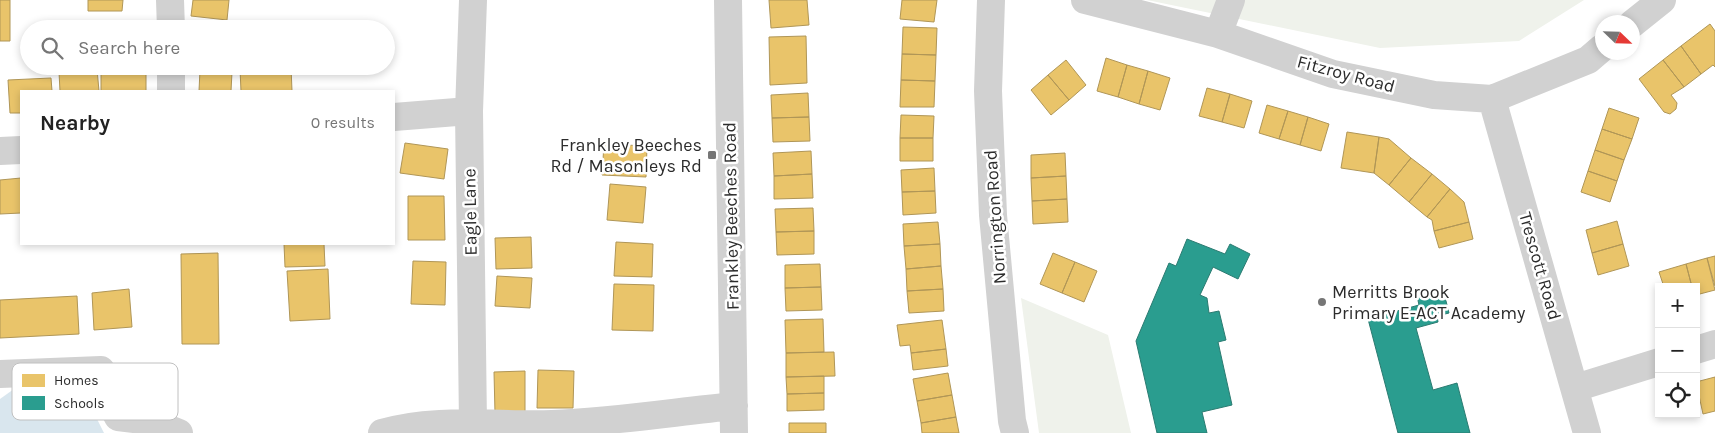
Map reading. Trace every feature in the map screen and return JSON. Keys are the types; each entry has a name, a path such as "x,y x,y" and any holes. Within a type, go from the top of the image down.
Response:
{"street":[{"path":"170,0 171,20"},
{"name":"Eagle Lane","path":"473,0 469,111 473,424"},
{"name":"Frankley Beeches Road","path":"728,0 734,433"},
{"name":"Norrington Road","path":"990,0 988,91 993,215 1012,421 1015,433"},
{"name":"Fitzroy Road","path":"1085,0 1218,34 1333,74 1434,95 1492,98 1588,60 1595,54"},
{"path":"1218,34 1231,0"},
{"path":"1640,18 1662,0"},
{"path":"171,75 171,90"},
{"name":"Trescott Road","path":"1492,98 1587,433"},
{"path":"395,117 469,111"},
{"path":"0,151 20,150"},
{"path":"1700,349 1715,344"},
{"path":"1575,388 1655,363"},
{"path":"382,433 402,427 575,422 734,406"},
{"path":"140,420 179,433"}],"shaded area":[{"path":"1147,0 1584,0 1519,41 1380,48"},
{"path":"1021,298 1108,335 1131,433 1039,433"},
{"path":"12,390 12,420 98,420 104,433 0,433 0,399"}],"building: Homes":[{"path":"0,0 10,0 10,41 0,41"},
{"path":"88,0 123,0 122,11 88,11"},
{"path":"193,0 229,0 227,20 191,16"},
{"path":"769,0 807,0 809,25 771,28"},
{"path":"902,0 937,0 934,22 900,19"},
{"path":"1710,24 1715,31 1715,67 1713,65 1701,74 1681,46"},
{"path":"903,27 937,28 936,55 902,54"},
{"path":"806,36 807,83 770,85 769,37"},
{"path":"1681,46 1701,74 1684,87 1663,60"},
{"path":"902,54 936,55 935,81 901,80"},
{"path":"1106,58 1127,65 1118,97 1097,91"},
{"path":"1066,60 1086,85 1069,100 1048,75"},
{"path":"1663,60 1684,87 1671,95 1677,103 1676,109 1670,114 1664,112 1639,79"},
{"path":"1127,65 1148,71 1139,104 1118,97"},
{"path":"1148,71 1170,78 1160,110 1139,104"},
{"path":"59,75 98,75 99,90 60,90"},
{"path":"101,75 146,75 146,90 101,90"},
{"path":"200,75 232,75 231,90 199,90"},
{"path":"240,75 291,75 292,90 241,90"},
{"path":"1048,75 1069,100 1051,115 1031,90"},
{"path":"51,78 52,90 20,90 20,113 10,113 8,80"},
{"path":"901,80 935,81 934,107 900,107"},
{"path":"1207,88 1230,94 1222,122 1199,116"},
{"path":"808,93 809,117 772,118 771,95"},
{"path":"1230,94 1252,101 1244,128 1222,122"},
{"path":"1267,105 1288,111 1279,139 1259,133"},
{"path":"1609,108 1639,118 1632,139 1602,129"},
{"path":"1288,111 1308,117 1300,145 1279,139"},
{"path":"901,115 934,116 933,138 900,138"},
{"path":"809,117 810,141 773,142 772,118"},
{"path":"1308,117 1329,124 1321,151 1300,145"},
{"path":"1602,129 1632,139 1624,160 1595,150"},
{"path":"1347,132 1379,137 1374,173 1341,168"},
{"path":"1379,137 1389,139 1411,158 1389,185 1374,173"},
{"path":"900,138 933,138 933,161 900,161"},
{"path":"405,143 448,149 444,179 400,173"},
{"path":"604,144 647,146 646,177 602,175"},
{"path":"1595,150 1624,160 1617,181 1588,171"},
{"path":"811,151 812,174 774,176 773,153"},
{"path":"1065,153 1066,176 1031,178 1031,155"},
{"path":"1411,158 1432,174 1409,202 1389,185"},
{"path":"934,168 935,191 902,192 901,170"},
{"path":"1588,171 1617,181 1610,202 1581,192"},
{"path":"812,174 813,198 774,199 774,176"},
{"path":"1432,174 1450,189 1427,217 1409,202"},
{"path":"1066,176 1067,199 1032,201 1031,178"},
{"path":"20,178 20,213 0,214 0,180"},
{"path":"610,184 646,187 643,223 607,220"},
{"path":"1450,189 1464,202 1469,222 1434,231 1432,220 1427,217"},
{"path":"935,191 936,213 903,215 902,192"},
{"path":"408,196 444,196 445,240 408,240"},
{"path":"1067,199 1068,222 1033,224 1032,201"},
{"path":"813,208 814,231 776,232 775,209"},
{"path":"1617,221 1623,244 1592,253 1586,230"},
{"path":"938,222 940,244 904,246 903,224"},
{"path":"1469,222 1473,239 1439,248 1434,231"},
{"path":"814,231 814,254 777,255 776,232"},
{"path":"531,237 532,268 496,269 495,238"},
{"path":"616,242 653,244 652,277 614,276"},
{"path":"940,244 941,266 906,269 904,246"},
{"path":"1623,244 1629,266 1598,275 1592,253"},
{"path":"284,245 324,245 325,266 285,267"},
{"path":"218,253 219,344 182,344 181,254"},
{"path":"1053,253 1075,262 1062,293 1040,284"},
{"path":"1715,256 1715,286 1707,258"},
{"path":"1707,258 1715,290 1700,294 1700,283 1691,283 1686,264"},
{"path":"413,261 446,262 445,305 411,304"},
{"path":"1075,262 1097,271 1084,302 1062,293"},
{"path":"820,264 821,287 785,288 785,265"},
{"path":"1686,264 1691,283 1663,283 1659,272"},
{"path":"941,266 943,289 907,291 906,269"},
{"path":"328,269 330,319 290,321 287,271"},
{"path":"497,276 532,278 530,308 495,306"},
{"path":"614,284 654,285 653,331 612,330"},
{"path":"821,287 822,310 786,311 785,288"},
{"path":"129,289 132,327 94,330 92,293"},
{"path":"943,289 944,311 909,313 907,291"},
{"path":"77,296 79,334 0,338 0,300"},
{"path":"823,319 824,352 786,353 785,320"},
{"path":"942,320 946,349 911,353 910,345 900,346 897,325"},
{"path":"946,349 948,366 913,370 911,353"},
{"path":"834,352 835,376 786,377 786,353"},
{"path":"538,370 574,371 573,408 537,408"},
{"path":"525,371 525,413 495,413 494,372"},
{"path":"948,373 952,395 917,401 913,379"},
{"path":"824,376 824,393 787,394 786,377"},
{"path":"1715,377 1715,411 1703,414 1700,400 1700,381"},
{"path":"824,393 824,410 787,411 787,394"},
{"path":"952,395 956,417 921,423 917,401"},
{"path":"956,417 959,433 922,433 921,423"},
{"path":"789,423 826,423 826,433 789,433"}],"building: Schools":[{"path":"1187,239 1225,254 1230,244 1250,254 1238,279 1213,267 1200,295 1207,298 1209,313 1219,311 1226,340 1218,342 1232,405 1202,412 1207,433 1157,433 1136,341 1169,263 1176,266"},
{"path":"1443,289 1449,313 1437,316 1438,322 1416,328 1433,390 1457,383 1470,433 1398,433 1368,319 1419,305 1417,296"}],"place":[{"name":"Frankley Beeches Rd / Masonleys Rd","path":"712,155"},
{"name":"Merritts Brook Primary E-ACT Academy","path":"1322,302"}]}
